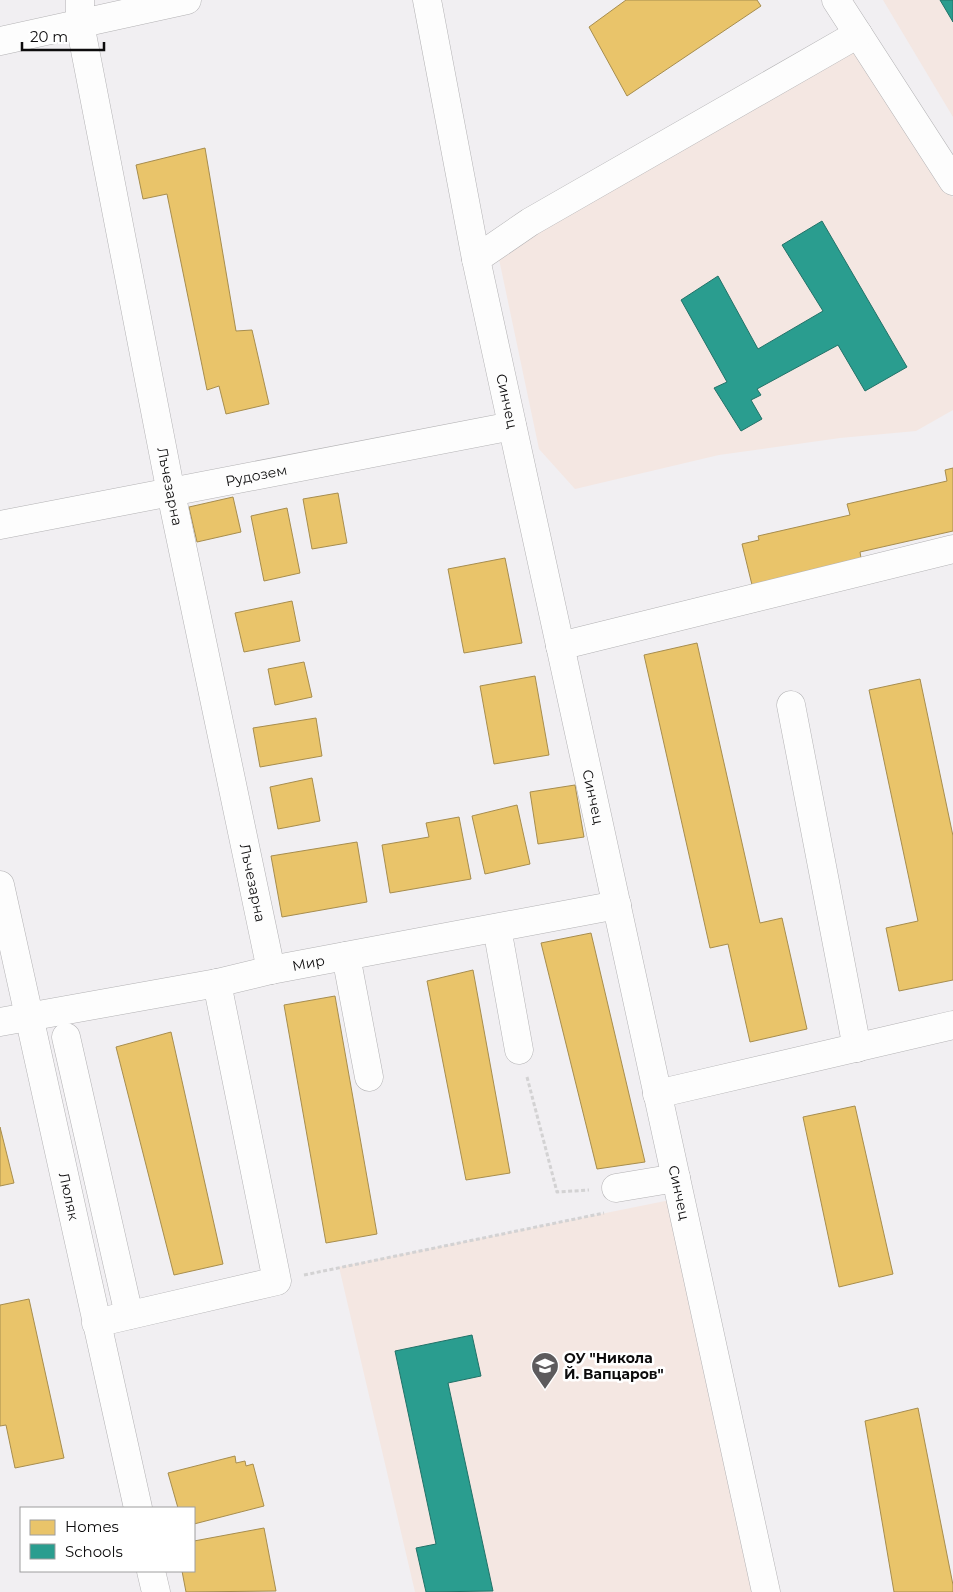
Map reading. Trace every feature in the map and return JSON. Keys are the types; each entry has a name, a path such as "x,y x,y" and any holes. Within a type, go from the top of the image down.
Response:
{"street":[{"path":"0,41 80,12 187,0"},
{"name":"Синчец","path":"427,0 476,259 766,1592"},
{"path":"836,0 953,180"},
{"name":"Лъчезарна","path":"80,12 171,493 271,970"},
{"path":"476,259 530,222 858,34"},
{"name":"Рудозем","path":"0,525 512,426"},
{"path":"560,646 953,549"},
{"path":"791,705 857,1048"},
{"name":"Люляк","path":"0,886 138,1507"},
{"name":"Мир","path":"0,1022 217,983 271,970 617,905"},
{"path":"496,928 519,1050"},
{"path":"346,956 369,1077"},
{"path":"96,1323 277,1281 217,983"},
{"path":"658,1094 953,1025"},
{"path":"66,1037 129,1315"},
{"path":"614,1200 676,1178"},
{"path":"152,1572 156,1592"}],"path":[{"path":"519,1050 557,1192 614,1200"},
{"path":"277,1281 614,1200"}],"shaded area":[{"path":"883,0 953,0 953,117"},
{"path":"855,45 953,198 953,410 916,431 840,438 719,455 575,489 539,449 499,259 542,225"},
{"name":"ОУ \"Никола Й. Вапцаров\"","path":"680,1198 766,1592 415,1592 339,1267"}],"building: Homes":[{"path":"626,0 757,0 761,6 627,96 589,27"},
{"path":"205,148 236,331 252,330 269,404 226,414 219,386 207,390 167,194 143,199 136,165"},
{"path":"953,468 953,531 860,552 862,564 753,589 742,544 759,540 758,536 850,515 847,504 947,481 945,470"},
{"path":"338,493 347,543 312,549 303,499"},
{"path":"233,497 241,532 197,542 189,507"},
{"path":"287,508 300,573 264,581 251,516"},
{"path":"505,558 522,643 464,653 448,569"},
{"path":"292,601 300,641 244,652 235,613"},
{"path":"697,643 760,923 782,918 807,1029 750,1042 728,944 710,948 644,655"},
{"path":"304,662 312,697 275,705 268,669"},
{"path":"535,676 549,755 494,764 480,686"},
{"path":"920,679 953,836 953,980 899,991 886,928 918,921 869,690"},
{"path":"316,718 322,756 260,767 253,728"},
{"path":"312,778 320,821 278,829 270,787"},
{"path":"575,785 584,837 538,844 530,792"},
{"path":"517,805 530,864 485,874 472,816"},
{"path":"459,817 471,879 390,893 382,845 429,837 426,823"},
{"path":"357,842 367,902 282,917 271,856"},
{"path":"591,933 645,1162 597,1169 541,943"},
{"path":"473,970 510,1173 466,1180 427,981"},
{"path":"335,996 377,1234 326,1243 284,1005"},
{"path":"171,1032 223,1264 174,1275 116,1047"},
{"path":"855,1106 893,1274 839,1287 803,1117"},
{"path":"0,1127 14,1183 0,1186"},
{"path":"29,1299 64,1458 15,1468 6,1425 0,1426 0,1305"},
{"path":"918,1408 953,1592 894,1592 865,1421"},
{"path":"235,1456 236,1463 245,1461 246,1466 253,1464 264,1506 195,1524 195,1507 178,1507 168,1473"},
{"path":"264,1528 276,1591 186,1592 182,1572 195,1572 195,1541"}],"building: Schools":[{"path":"940,0 953,0 953,22"},
{"path":"822,221 907,367 865,391 838,345 757,389 761,395 751,400 762,419 741,431 714,388 727,382 681,300 718,276 758,349 823,311 782,245"},
{"path":"472,1335 481,1376 448,1383 493,1591 426,1592 416,1548 436,1544 395,1351"}],"place":[{"name":"ОУ \"Никола Й. Вапцаров\"","path":"545,1390"}]}
